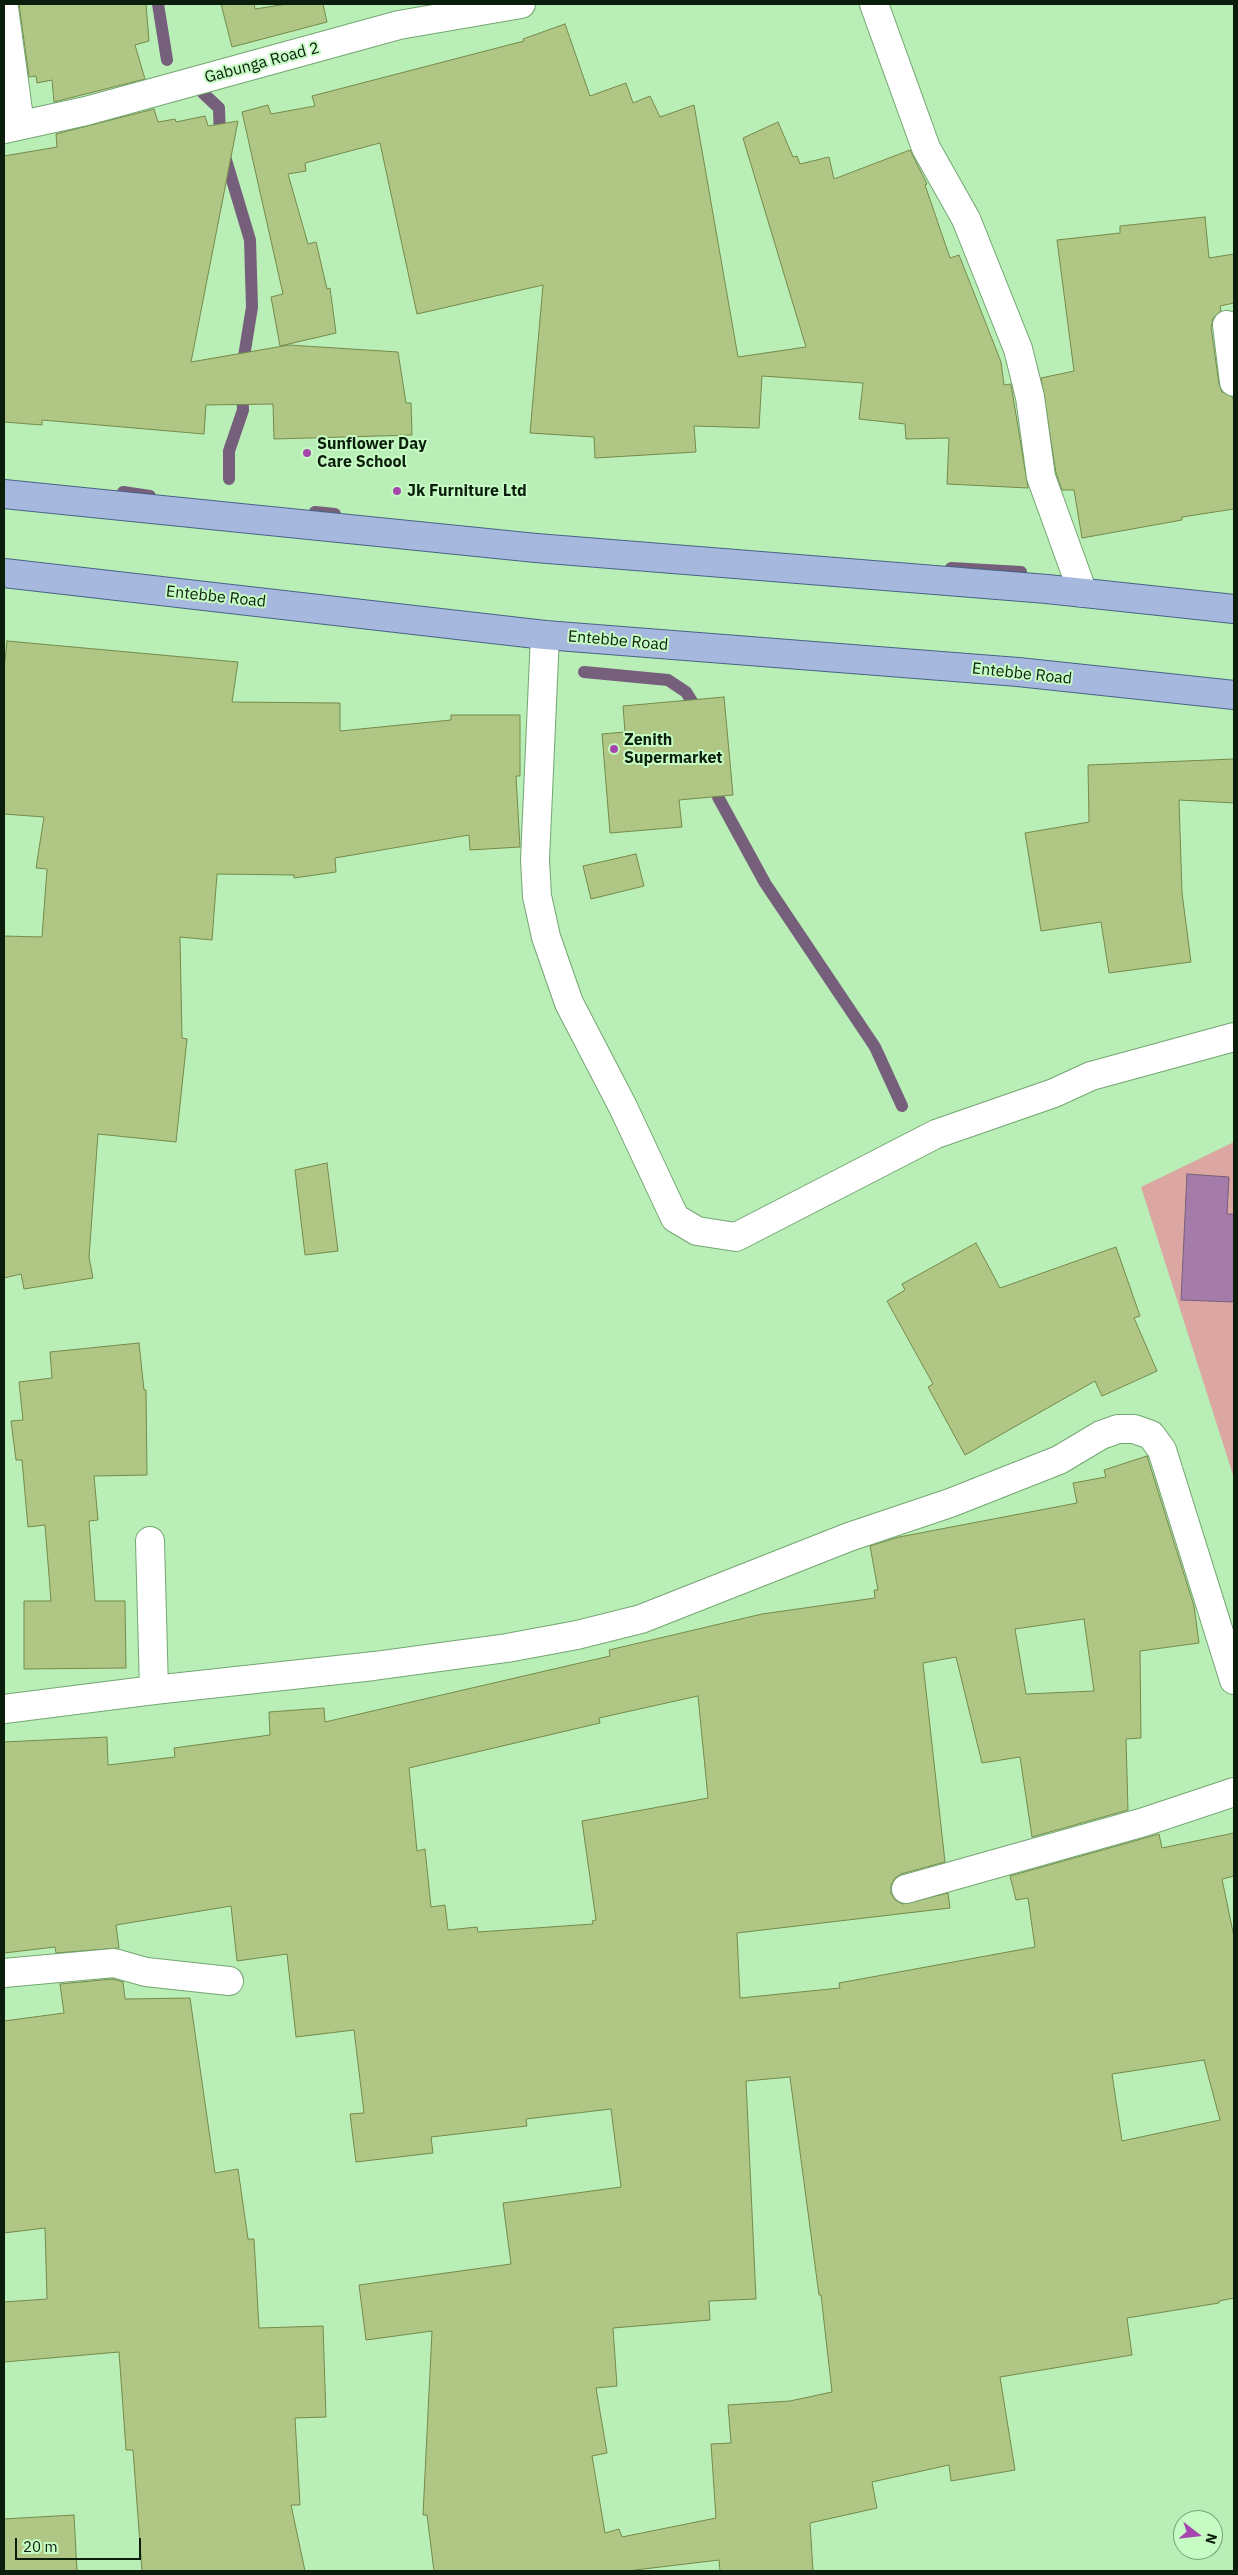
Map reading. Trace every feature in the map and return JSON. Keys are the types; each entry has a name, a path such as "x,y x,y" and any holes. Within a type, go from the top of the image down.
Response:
{"main road":[{"path":"4,494 536,548 1083,593 1234,608"},
{"name":"Entebbe Road","path":"4,573 545,635 1008,672 1234,694"}],"street":[{"name":"Gabunga Road 2","path":"12,127 86,111 398,14 521,4"},
{"path":"874,4 926,148 966,219 1018,349 1030,397 1041,477 1083,593"},
{"path":"4,8 12,127"},
{"path":"1227,325 1234,382"},
{"path":"545,635 535,860 537,896 546,937 569,1003 623,1107 674,1218 697,1232 736,1237 936,1134 1054,1093 1091,1076 1234,1037"},
{"path":"4,1710 154,1690 374,1666 508,1648 577,1635 641,1619 848,1537 950,1503 1058,1460 1101,1435 1118,1429 1134,1428 1151,1435 1162,1450 1234,1680"},
{"path":"150,1541 154,1690"},
{"path":"906,1889 1144,1822 1234,1792"},
{"path":"4,1973 114,1963 146,1972 229,1981"}],"shaded area":[{"path":"1234,1142 1234,1478 1141,1187"},
{"path":"1187,1174 1229,1177 1227,1214 1234,1214 1234,1302 1181,1300"}],"building":[{"path":"19,4 146,4 149,41 135,45 145,79 54,102 52,80 37,83 36,76 29,77"},
{"path":"221,4 254,4 255,9 287,4 323,4 327,22 232,47"},
{"path":"565,24 590,96 626,83 633,103 650,96 660,117 694,105 738,357 806,347 743,138 778,122 793,157 797,156 800,164 829,157 834,179 910,150 927,184 925,185 950,258 959,255 1001,362 1004,385 1011,384 1028,488 947,484 949,438 906,439 905,424 859,419 863,383 762,376 759,428 694,426 696,452 595,458 594,437 530,433 543,285 417,314 380,143 305,163 306,171 288,174 308,244 316,242 327,289 330,288 336,333 280,346 271,297 283,294 242,112 268,105 271,114 315,106 312,96 524,41 523,39"},
{"path":"154,109 158,122 175,119 176,122 205,116 208,126 238,121 191,362 289,345 398,352 406,403 411,403 412,435 274,439 273,404 206,405 204,434 42,420 42,425 4,422 4,156 57,147 56,134"},
{"path":"1205,217 1209,258 1234,254 1234,303 1220,306 1221,311 1213,318 1211,327 1219,384 1222,392 1233,397 1234,509 1182,517 1182,520 1082,538 1074,490 1062,490 1056,473 1041,378 1074,371 1057,240 1120,233 1120,226"},
{"path":"7,641 238,662 232,702 340,703 340,731 451,720 451,715 520,715 520,776 516,776 520,847 470,850 469,835 335,858 336,872 294,878 294,875 217,874 212,940 180,937 182,1038 187,1039 176,1142 98,1134 89,1257 93,1278 24,1289 21,1274 4,1278 4,936 42,937 47,869 36,868 44,817 4,814 4,669"},
{"path":"724,697 733,795 679,800 682,827 610,833 602,734 625,732 623,706"},
{"path":"1234,759 1234,803 1179,800 1182,893 1191,962 1109,973 1101,922 1041,931 1025,833 1089,822 1088,765"},
{"path":"636,854 644,886 591,899 583,866"},
{"path":"327,1163 338,1251 305,1255 295,1170"},
{"path":"976,1243 1000,1288 1116,1247 1140,1316 1134,1318 1157,1371 1102,1396 1095,1381 965,1455 928,1387 933,1384 887,1301 905,1290 902,1284"},
{"path":"139,1343 144,1390 146,1390 147,1475 94,1476 98,1520 89,1521 95,1601 125,1601 126,1668 24,1669 24,1601 51,1601 45,1525 28,1527 22,1460 16,1460 11,1421 23,1420 19,1382 52,1378 50,1352"},
{"path":"1147,1456 1194,1606 1199,1643 1140,1651 1141,1738 1126,1739 1128,1810 1032,1837 1020,1757 982,1763 956,1657 923,1663 945,1862 901,1874 895,1878 891,1885 891,1893 895,1900 903,1904 948,1893 950,1908 737,1933 740,1998 840,1988 839,1983 1035,1947 1028,1898 1016,1900 1010,1876 1159,1834 1162,1848 1234,1833 1234,1876 1222,1879 1234,1937 1234,2298 1219,2301 1219,2303 1127,2318 1132,2355 1000,2377 1015,2470 951,2481 949,2465 872,2482 877,2508 810,2523 813,2571 720,2571 719,2560 627,2571 434,2571 427,2515 423,2515 432,2331 366,2340 359,2285 511,2264 503,2203 621,2187 611,2109 526,2119 527,2126 431,2137 433,2153 356,2162 350,2114 364,2113 354,2030 296,2037 287,1954 237,1961 231,1906 116,1925 119,1948 56,1953 55,1947 4,1953 4,1742 107,1737 108,1765 175,1757 174,1748 270,1735 269,1712 324,1708 325,1722 610,1656 609,1650 762,1614 875,1598 874,1590 878,1590 870,1546 899,1537 1077,1503 1073,1483 1106,1477 1104,1470","holes":["1084,1619 1094,1691 1026,1694 1015,1629","698,1696 708,1798 582,1821 596,1920 592,1921 593,1924 478,1932 477,1927 448,1930 445,1905 431,1907 425,1849 417,1851 409,1768 600,1723 599,1718","1204,2060 1220,2120 1122,2141 1112,2074","790,2077 819,2295 821,2295 832,2392 790,2401 728,2405 731,2443 711,2444 716,2518 622,2537 619,2529 605,2533 592,2456 607,2453 596,2388 617,2386 613,2328 710,2320 709,2301 756,2299 746,2081"]},
{"path":"113,1979 123,1982 125,1999 190,1998 215,2173 238,2169 248,2239 254,2239 259,2328 323,2326 326,2417 295,2418 300,2505 291,2505 305,2571 142,2571 133,2450 126,2450 119,2352 4,2362 4,2302 47,2299 45,2228 4,2233 4,2021 64,2013 60,1984"},
{"path":"74,2515 77,2571 4,2571 4,2519"}],"waterway":[{"path":"158,4 167,60"},
{"path":"203,93 219,108 220,140 250,240 252,307 242,369"},
{"path":"229,479 229,451 243,410 242,389"},
{"path":"123,492 150,496"},
{"path":"315,512 335,514"},
{"path":"951,568 1021,572"},
{"path":"584,672 668,680 686,692 696,708"},
{"path":"718,797 765,883 875,1047 902,1106"}],"place":[{"name":"Sunflower Day Care School","path":"307,453"},
{"name":"Jk Furniture Ltd","path":"397,491"},
{"name":"Zenith Supermarket","path":"614,749"}]}
